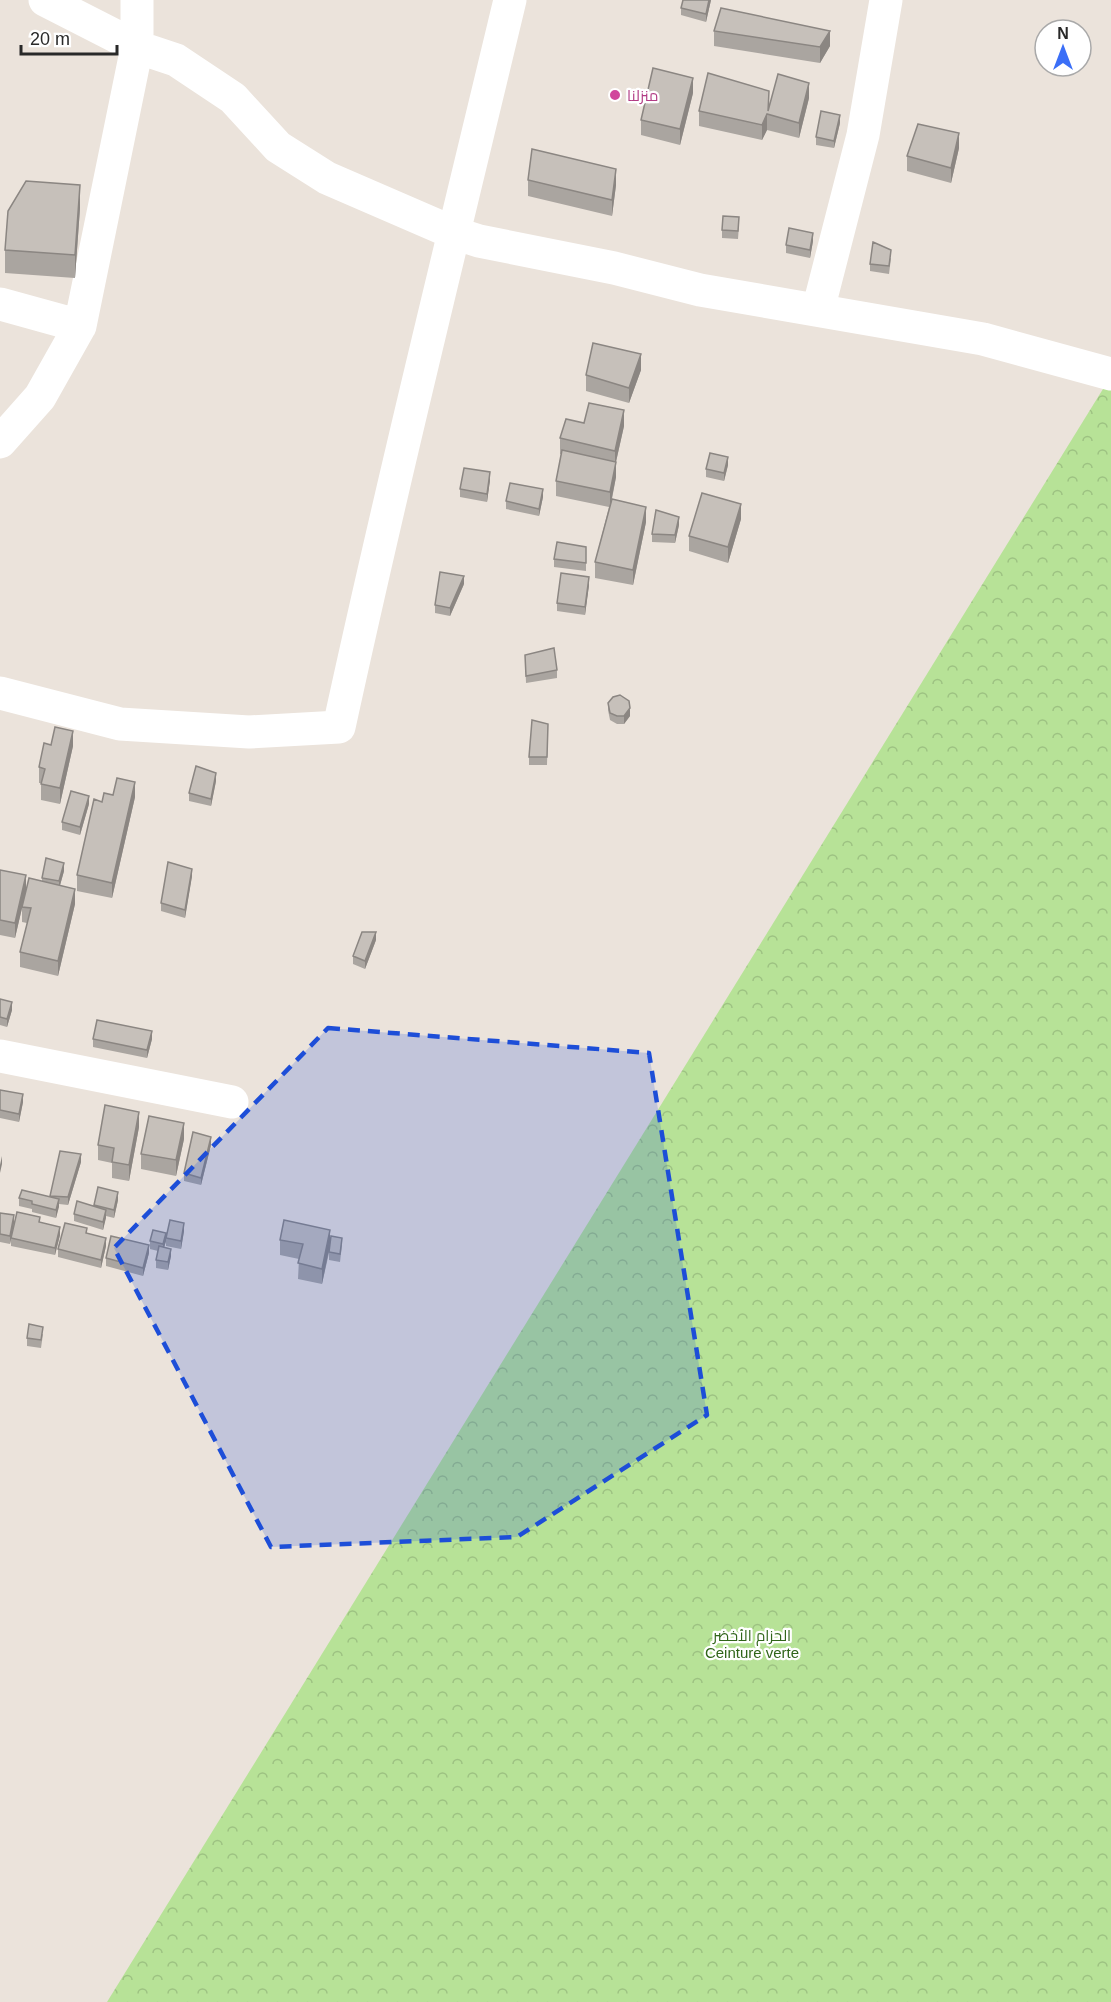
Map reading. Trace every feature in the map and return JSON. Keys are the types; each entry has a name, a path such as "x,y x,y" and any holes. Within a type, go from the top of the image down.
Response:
{"street":[{"path":"45,0 137,47 176,60 233,98 278,147 327,178 454,233 479,241 593,263 700,290 983,339 1111,374"},
{"path":"0,441 40,397 80,326 137,47 137,0"},
{"path":"0,693 120,724 249,732 339,727 375,564 510,0"},
{"path":"818,310 862,135 886,0"},
{"path":"0,304 80,326"},
{"path":"0,1056 232,1102"}],"highlighted area":[{"path":"328,1028 649,1053 707,1415 517,1537 271,1547 114,1248"}],"green space":[{"name":"الحزام الأخضر Ceinture verte","path":"1111,376 1111,2002 107,2002"}],"building":[{"path":"683,0 709,0 706,14 681,8"},
{"path":"721,8 830,31 820,47 714,31"},
{"path":"653,68 693,78 680,129 641,120"},
{"path":"708,73 769,91 768,111 778,74 809,83 799,123 767,114 762,125 699,111"},
{"path":"821,111 840,115 834,141 816,137"},
{"path":"918,124 959,133 951,168 907,156"},
{"path":"532,149 616,169 612,200 528,180"},
{"path":"26,181 80,185 75,255 5,250 8,211"},
{"path":"723,216 739,217 738,231 722,230"},
{"path":"789,228 813,233 810,250 786,245"},
{"path":"873,242 891,250 889,266 870,264"},
{"path":"593,343 641,354 629,388 586,375"},
{"path":"589,403 624,410 615,451 560,438 566,419 584,423"},
{"path":"562,450 616,462 610,492 556,481"},
{"path":"710,453 728,457 724,473 706,469"},
{"path":"464,468 490,472 487,494 460,489"},
{"path":"510,483 543,489 539,509 506,501"},
{"path":"702,493 741,504 728,547 689,536"},
{"path":"612,499 646,507 633,570 595,562"},
{"path":"656,510 679,517 675,535 652,534"},
{"path":"557,542 586,547 586,563 554,559"},
{"path":"440,572 464,576 450,608 435,605"},
{"path":"561,573 589,577 585,607 557,603"},
{"path":"554,648 557,670 526,676 525,655"},
{"path":"620,695 629,701 630,708 624,716 610,713 608,703 613,697"},
{"path":"532,720 548,724 547,757 529,757"},
{"path":"55,727 73,731 60,788 41,784 45,769 39,767 44,743 51,745"},
{"path":"196,766 216,773 211,799 189,793"},
{"path":"117,778 135,782 112,883 77,875 94,799 102,802 104,793 113,795"},
{"path":"71,791 89,796 80,827 62,822"},
{"path":"46,858 64,863 59,881 42,878"},
{"path":"168,862 192,869 185,910 161,903"},
{"path":"0,870 26,875 15,923 0,920"},
{"path":"29,878 75,889 58,961 20,952 31,908 22,907"},
{"path":"362,932 376,932 365,961 353,956"},
{"path":"0,999 12,1002 7,1019 0,1017"},
{"path":"97,1020 152,1031 147,1050 93,1039"},
{"path":"0,1090 23,1094 19,1114 0,1110"},
{"path":"105,1105 139,1112 129,1165 112,1162 114,1148 98,1145"},
{"path":"149,1116 184,1123 176,1160 141,1154"},
{"path":"193,1132 211,1137 201,1178 184,1173"},
{"path":"60,1151 81,1154 68,1197 50,1196"},
{"path":"98,1187 118,1192 114,1210 94,1205"},
{"path":"22,1190 59,1199 56,1210 19,1198"},
{"path":"77,1201 106,1210 103,1222 74,1214"},
{"path":"17,1212 40,1217 39,1222 60,1227 55,1248 11,1238"},
{"path":"0,1213 14,1215 10,1236 0,1234"},
{"path":"170,1220 184,1223 181,1241 166,1238"},
{"path":"284,1220 330,1230 322,1269 298,1263 303,1244 280,1240"},
{"path":"65,1223 87,1228 86,1233 106,1238 101,1260 58,1249"},
{"path":"153,1230 166,1233 163,1244 150,1241"},
{"path":"111,1236 149,1245 143,1268 106,1258"},
{"path":"331,1236 342,1238 340,1254 329,1252"},
{"path":"159,1246 171,1249 168,1262 156,1260"},
{"path":"29,1324 43,1327 41,1340 27,1338"}],"place":[{"name":"منزلنا","path":"615,95"}]}
